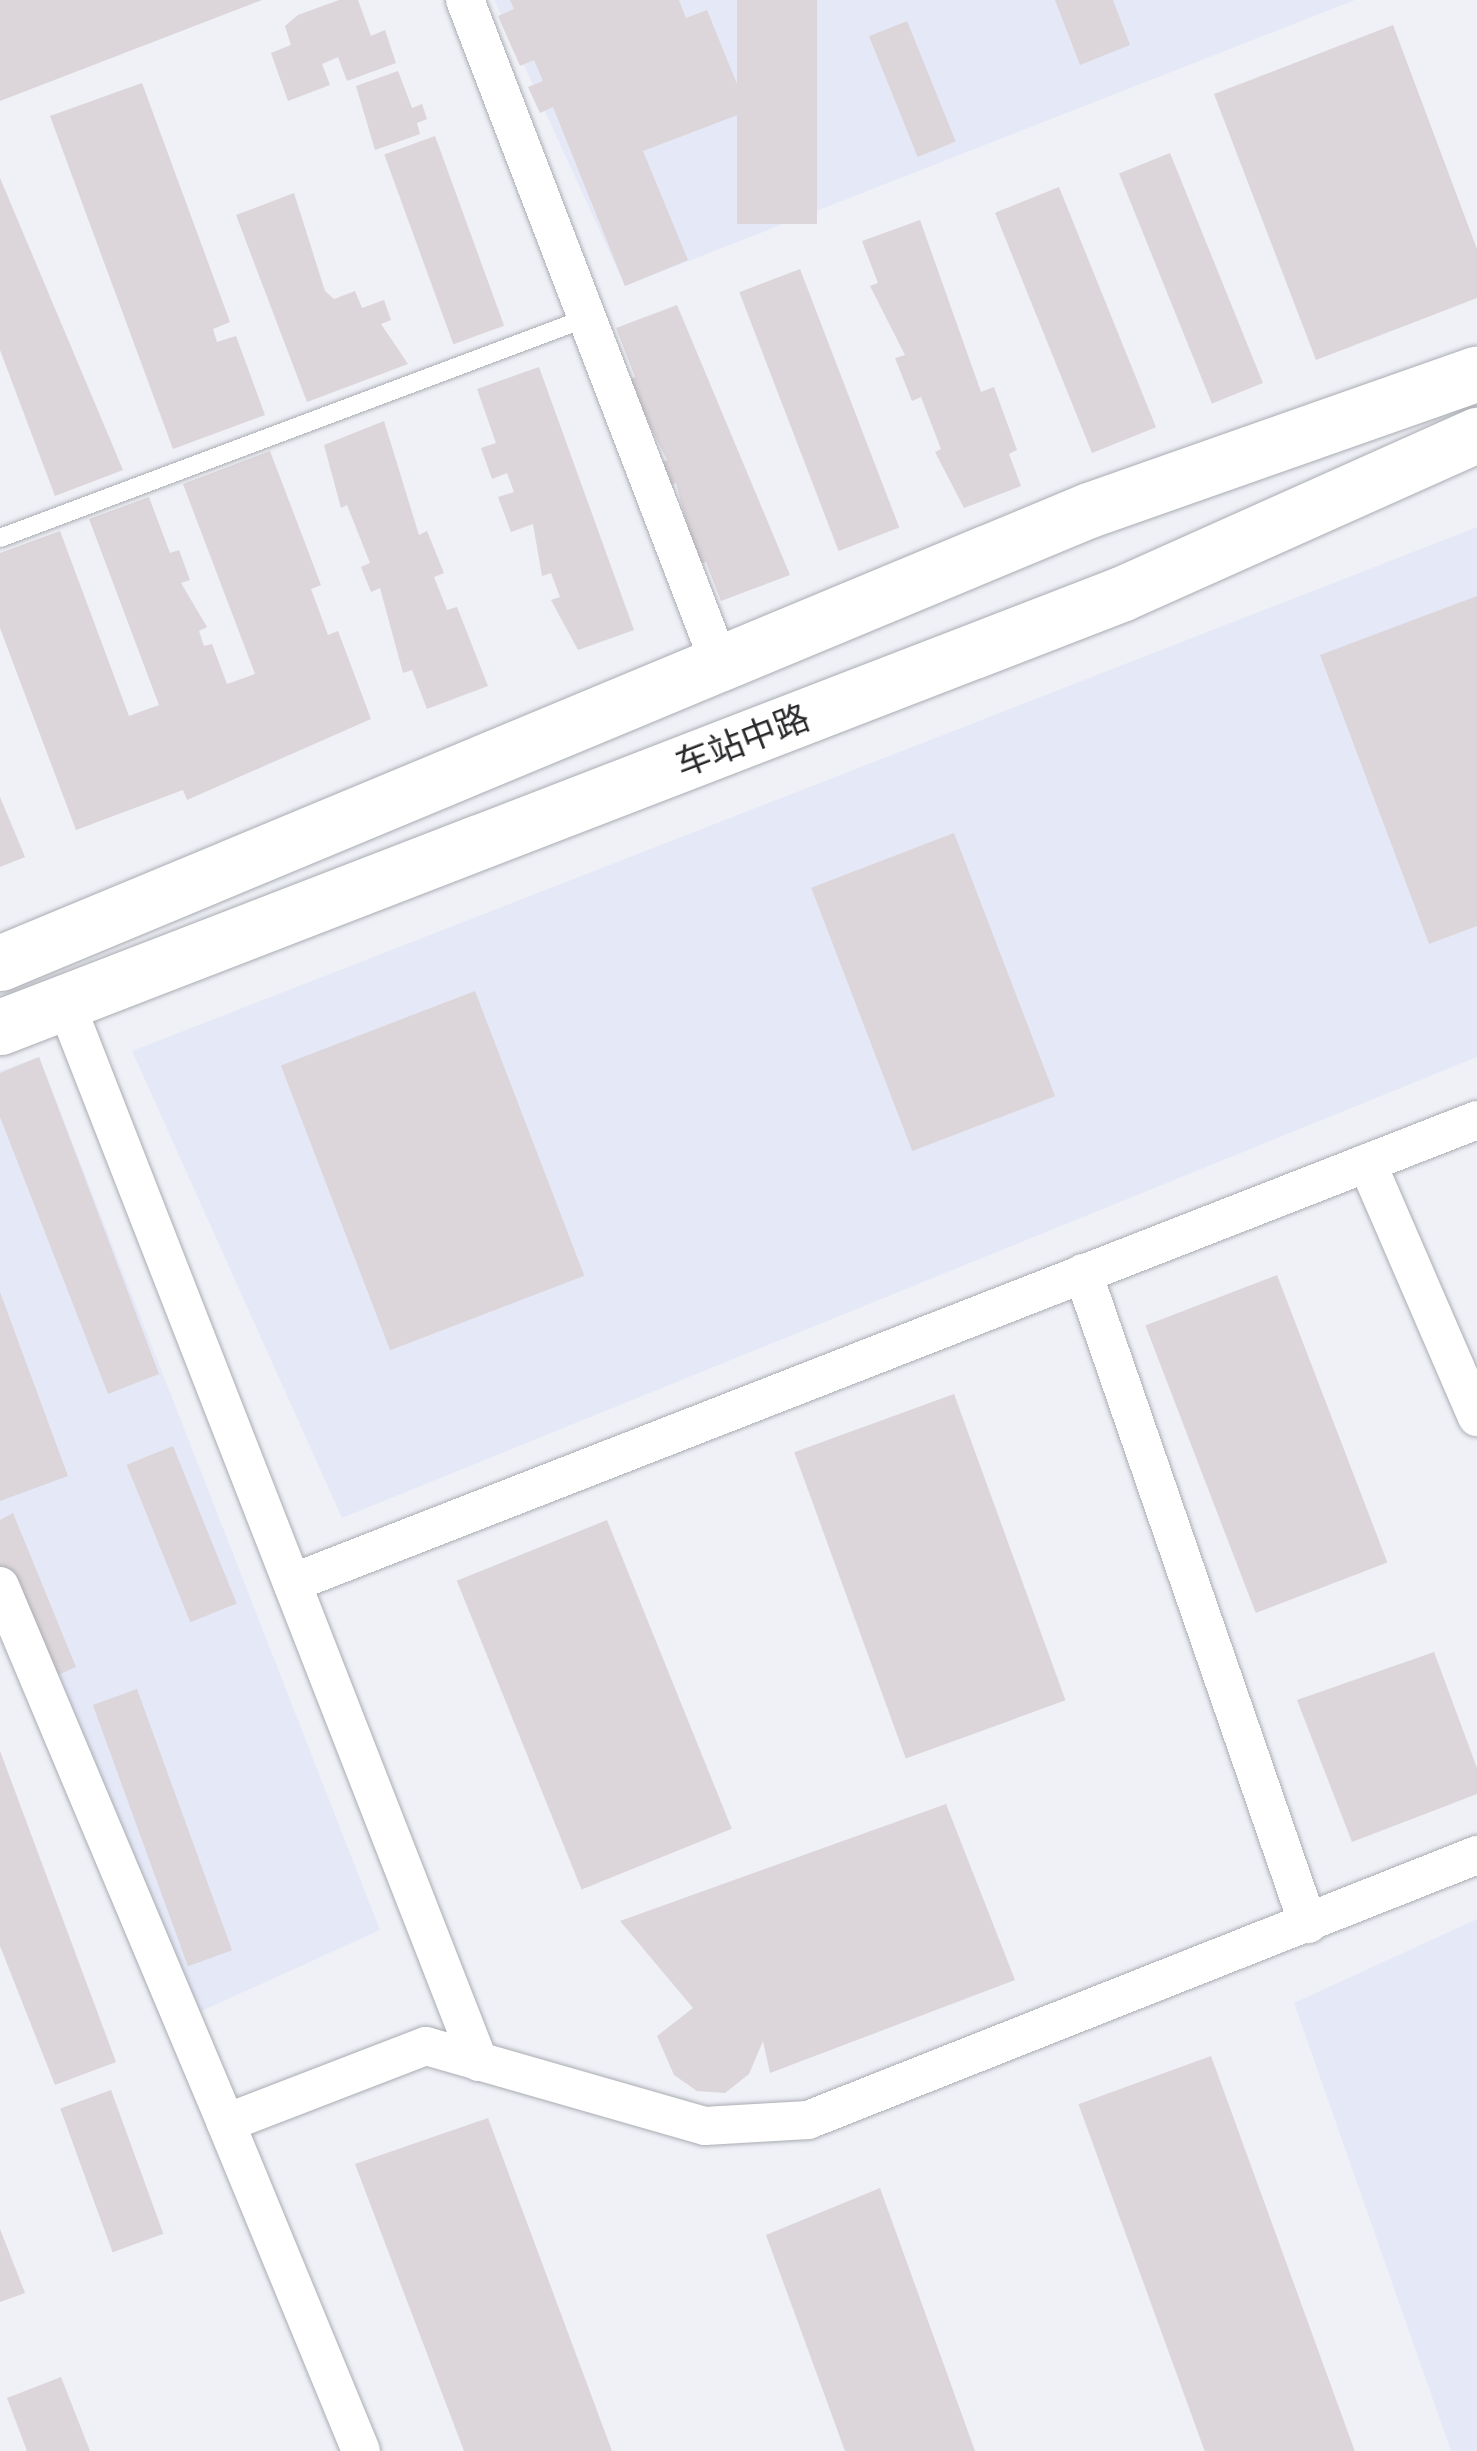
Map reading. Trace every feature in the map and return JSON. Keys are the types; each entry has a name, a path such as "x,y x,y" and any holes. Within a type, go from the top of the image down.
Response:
{"main road":[{"path":"0,963 1088,510 1477,373"},
{"name":"车站中路","path":"0,1027 1121,594 1477,435"}],"street":[{"path":"464,0 584,320 719,662"},
{"path":"64,1002 479,2062"},
{"path":"292,1583 1477,1120"},
{"path":"1367,1162 1477,1417"},
{"path":"1083,1273 1308,1924"},
{"path":"0,1586 362,2451"},
{"path":"226,2123 426,2046 706,2126 808,2120 1477,1855"}],"lane":[{"path":"0,538 584,320"}],"shaded area":[{"path":"494,0 1355,0 625,286"},
{"path":"1477,527 1477,1057 342,1518 132,1051"},
{"path":"39,1057 380,1930 164,2028 0,1631 0,1071"},
{"path":"1477,1919 1477,2451 1451,2451 1294,2003"}],"building":[{"path":"0,0 262,0 0,101"},
{"path":"339,0 358,0 371,36 385,30 396,63 347,81 338,57 322,64 330,85 288,101 271,53 291,45 285,26 298,15"},
{"path":"510,0 679,0 686,18 707,10 748,111 643,151 688,260 625,286 553,107 540,113 528,87 543,81 534,60 520,66 498,16 514,9"},
{"path":"737,0 817,0 817,224 737,224"},
{"path":"1055,0 1113,0 1130,45 1080,65"},
{"path":"907,21 956,142 918,157 869,36"},
{"path":"1393,25 1477,249 1477,298 1316,360 1214,94"},
{"path":"398,71 412,108 422,104 427,119 417,123 420,134 375,150 356,86"},
{"path":"142,83 230,322 213,329 217,342 236,336 265,415 173,449 50,116"},
{"path":"435,136 504,326 453,344 384,154"},
{"path":"1170,153 1263,383 1212,404 1119,174"},
{"path":"0,178 123,470 55,496 0,350"},
{"path":"1059,187 1156,427 1092,453 995,213"},
{"path":"294,193 325,291 334,299 355,291 362,308 384,300 391,320 381,324 408,364 307,402 236,215"},
{"path":"920,220 981,392 994,387 1017,450 1009,454 1021,486 964,508 935,452 941,449 921,397 912,401 895,358 905,355 870,286 878,283 862,241"},
{"path":"800,269 899,528 839,551 739,292"},
{"path":"677,305 790,575 721,601 706,562 698,565 676,483 667,487 658,464 667,460 627,380 635,377 616,328"},
{"path":"539,367 634,630 578,650 551,600 560,597 551,573 542,576 533,524 511,532 498,497 514,492 507,473 492,479 481,448 496,443 477,389"},
{"path":"384,421 419,535 427,531 444,573 434,577 447,610 457,607 488,686 427,709 412,670 403,673 380,588 371,592 361,567 370,563 347,505 341,508 324,445"},
{"path":"270,451 321,585 311,589 328,635 338,631 371,719 187,800 183,790 76,830 0,628 0,553 60,531 129,716 159,705 89,519 149,497 170,553 179,550 190,580 181,583 207,627 199,631 204,646 212,644 227,684 255,674 183,484"},
{"path":"1477,596 1477,926 1429,944 1320,655"},
{"path":"0,797 25,857 0,867"},
{"path":"954,833 1055,1096 912,1151 811,888"},
{"path":"475,991 584,1276 390,1350 281,1066"},
{"path":"39,1057 159,1374 108,1394 0,1117 0,1073"},
{"path":"1277,1275 1387,1563 1256,1613 1145,1326"},
{"path":"0,1292 68,1476 0,1501"},
{"path":"954,1394 1065,1700 906,1758 794,1452"},
{"path":"173,1446 237,1604 190,1622 127,1465"},
{"path":"13,1513 76,1667 35,1685 0,1596 0,1520"},
{"path":"607,1520 732,1829 582,1889 457,1581"},
{"path":"1434,1652 1477,1768 1477,1794 1352,1842 1297,1700"},
{"path":"137,1689 232,1950 188,1966 93,1705"},
{"path":"0,1751 116,2062 55,2085 0,1946"},
{"path":"946,1804 1015,1980 770,2073 763,2041 749,2074 725,2093 697,2091 674,2075 657,2036 693,2008 620,1921"},
{"path":"1211,2056 1355,2451 1205,2451 1079,2104"},
{"path":"111,2090 163,2234 113,2252 60,2108"},
{"path":"488,2118 612,2451 464,2451 355,2164"},
{"path":"880,2188 975,2451 845,2451 766,2235"},
{"path":"0,2229 25,2293 0,2302"},
{"path":"61,2377 90,2451 27,2451 7,2398"}]}
